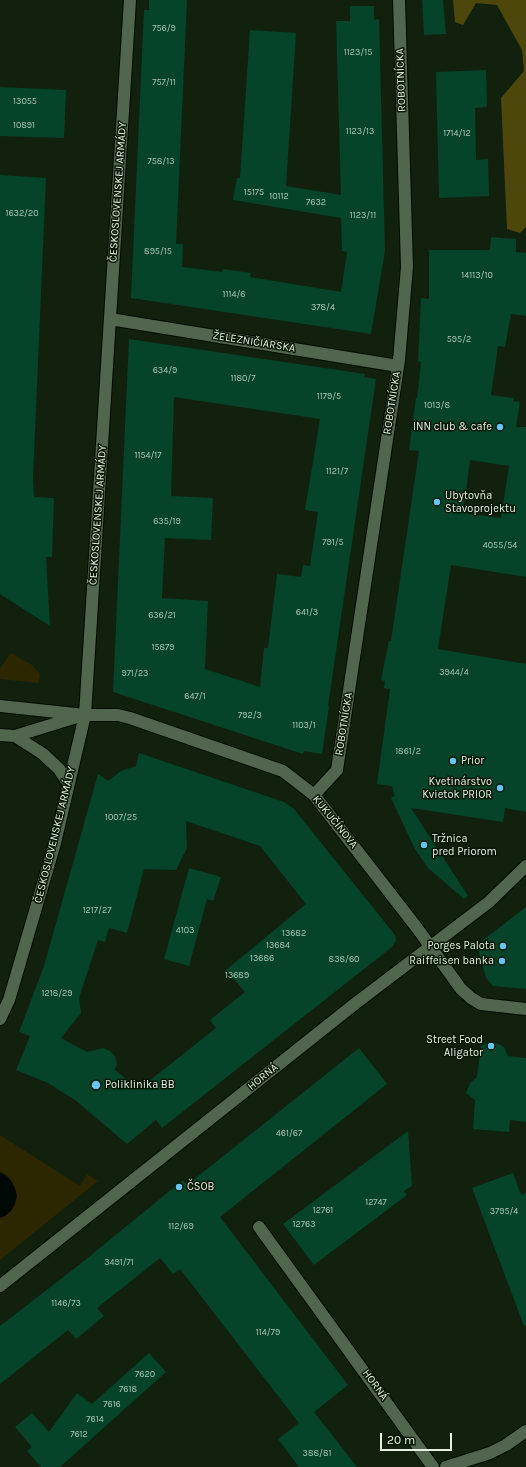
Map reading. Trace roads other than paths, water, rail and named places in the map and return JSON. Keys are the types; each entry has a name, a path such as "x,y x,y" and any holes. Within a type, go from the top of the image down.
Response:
{"street":[{"name":"ČESKOSLOVENSKEJ ARMÁDY","path":"0,1019 9,1000 55,843 85,715 130,0"},
{"name":"ROBOTNÍCKA","path":"314,795 337,770 398,366 407,267 399,0"},
{"name":"ŽELEZNIČIARSKA","path":"110,319 398,366"},
{"path":"0,706 85,715"},
{"path":"0,735 15,736 85,715"},
{"name":"KUKUČÍNOVA","path":"85,715 118,715 130,718 283,771 314,795 461,988 471,998 481,1004 526,1009"},
{"path":"15,736 43,754 59,769 68,783"},
{"name":"HORNÁ","path":"0,1286 356,1003 489,902 526,866"},
{"name":"HORNÁ","path":"259,1227 433,1467"},
{"path":"446,1467 490,1453 506,1445 526,1430"}],"place":[{"name":"INN club & cafe","path":"500,427"},
{"name":"Ubytovňa Stavoprojektu","path":"437,502"},
{"name":"Prior","path":"453,761"},
{"name":"Kvetinárstvo Kvietok PRIOR","path":"500,788"},
{"name":"Tržnica pred Priorom","path":"424,845"},
{"name":"Porges Palota","path":"503,946"},
{"name":"Raiffeisen banka","path":"502,961"},
{"name":"Street Food Aligator","path":"491,1046"},
{"name":"Poliklinika BB","path":"96,1085"},
{"name":"ČSOB","path":"179,1187"}]}
